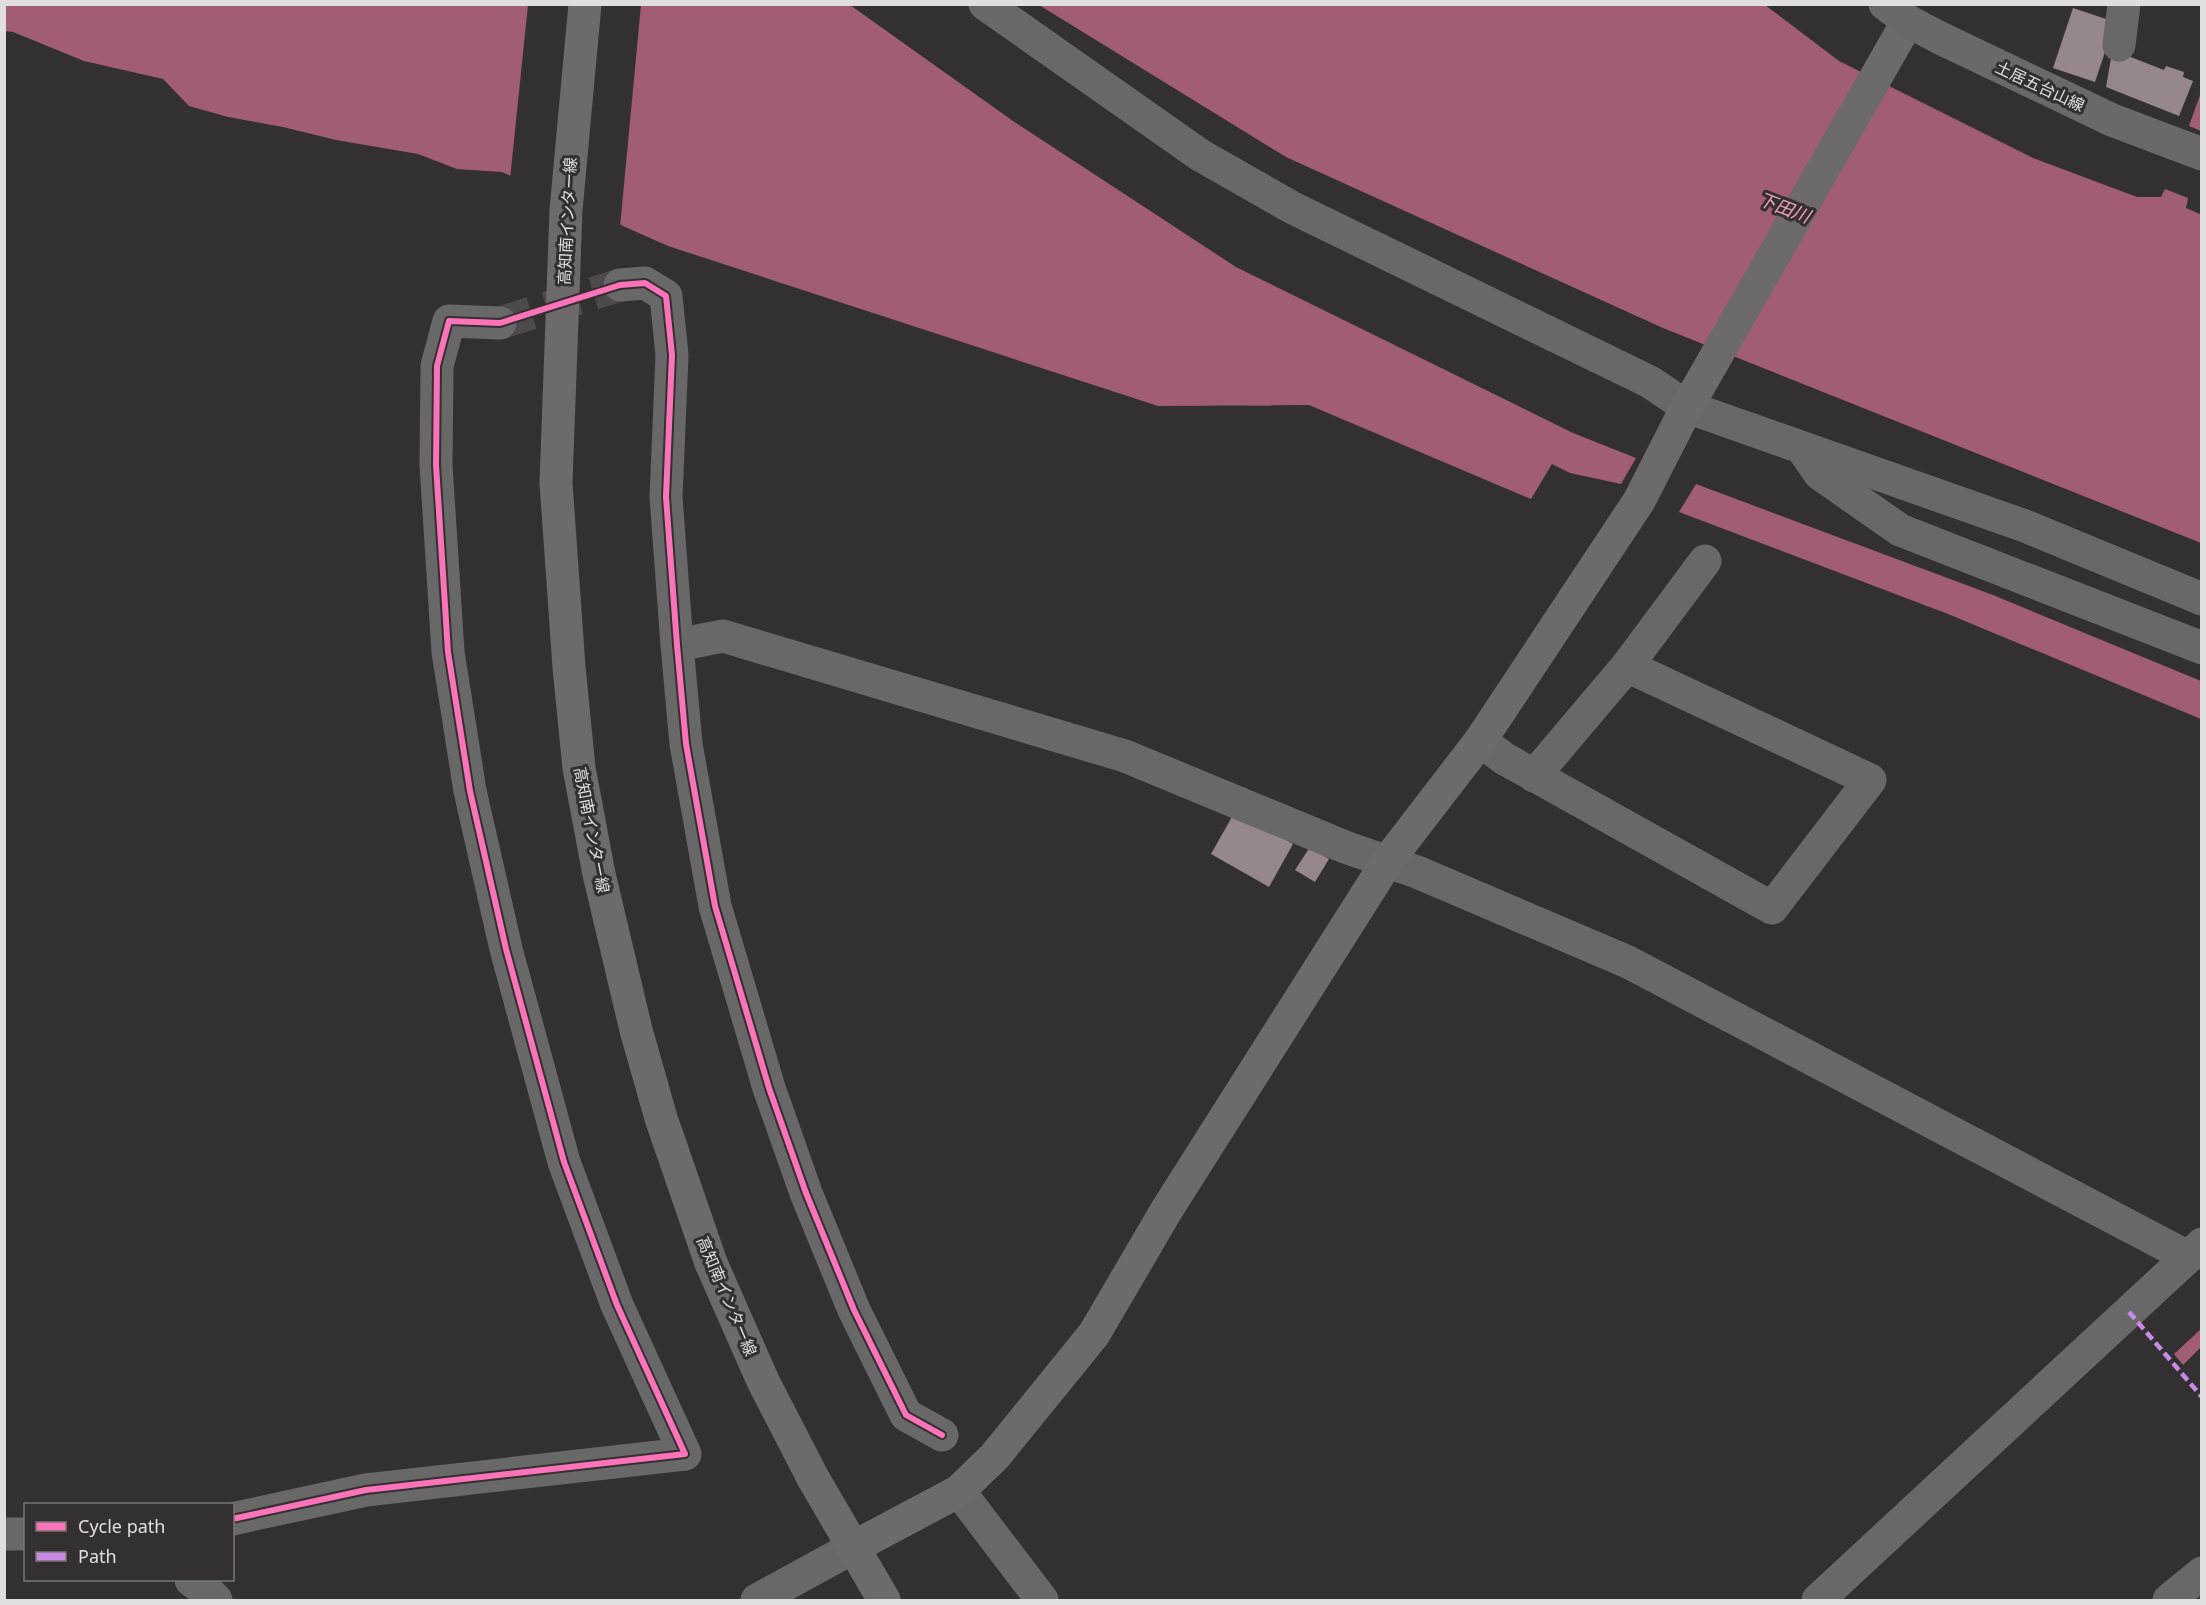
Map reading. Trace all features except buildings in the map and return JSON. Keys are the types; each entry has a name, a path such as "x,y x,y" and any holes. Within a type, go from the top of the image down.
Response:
{"main road":[{"name":"土居五台山線","path":"1897,13 2112,120 2202,154"}],"street":[{"name":"高知南インター線","path":"585,4 566,210 556,483 569,667 579,768 599,874 636,1030 661,1118 711,1263 763,1381 852,1548 884,1600"},
{"path":"986,4 1116,97 1220,167 1293,208 1650,382 1687,407 2025,526 2202,599"},
{"path":"2119,45 2124,4"},
{"path":"757,1600 959,1491 995,1456 1094,1334 1166,1211 1387,861 1480,741 1639,501 1687,407 1877,72 1897,13"},
{"path":"620,285 645,284 666,296 672,355 666,497 677,645 686,744 715,906 769,1088 806,1193 850,1299 906,1415 942,1435"},
{"path":"234,1519 366,1490 685,1454 616,1305 564,1162 507,949 470,791 448,652 436,465 437,366 449,321 500,322"},
{"path":"1801,446 1820,474 1900,530 2202,648"},
{"path":"1534,776 1627,666 1705,561"},
{"path":"677,645 723,636 1125,756 1345,847 1417,872 1628,962 2195,1250 1818,1600"},
{"path":"1480,741 1504,759 1772,908 1870,780 1627,666"},
{"path":"959,1491 1042,1600"},
{"path":"4,1534 24,1534"},
{"path":"2169,1600 2202,1573"},
{"path":"192,1581 216,1600"}],"water":[{"path":"5,4 850,5 1013,121 1236,267 1573,433 1636,458 1621,484 1570,473 1552,464 1531,499 1309,405 1158,406 668,246 502,172 457,169 418,154 336,140 228,117 189,106 163,79 84,61 13,32 5,31"},
{"name":"下田川","path":"1039,5 1765,5 1839,61 2033,158 2137,197 2161,197 2165,189 2188,198 2186,208 2202,215 2201,543 1663,328 1286,157"},
{"path":"2201,92 2202,131 2189,126"},
{"path":"1696,484 1993,595 2201,681 2201,719 1948,614 1679,512"},
{"path":"2201,1329 2201,1347 2183,1365 2174,1354"}],"pier":[{"path":"528,5 641,5 620,227 510,179"}],"tunnel":[{"path":"500,323 620,285"}],"marked path":[{"path":"2129,1312 2202,1397"}],"cycle path":[{"path":"234,1519 366,1490 685,1454 617,1305 564,1162 506,949 470,791 448,652 436,465 437,366 449,321 500,323 620,285 645,283 666,296 672,355 666,497 677,645 686,744 715,906 769,1088 806,1193 854,1310 906,1415 942,1435"}]}
